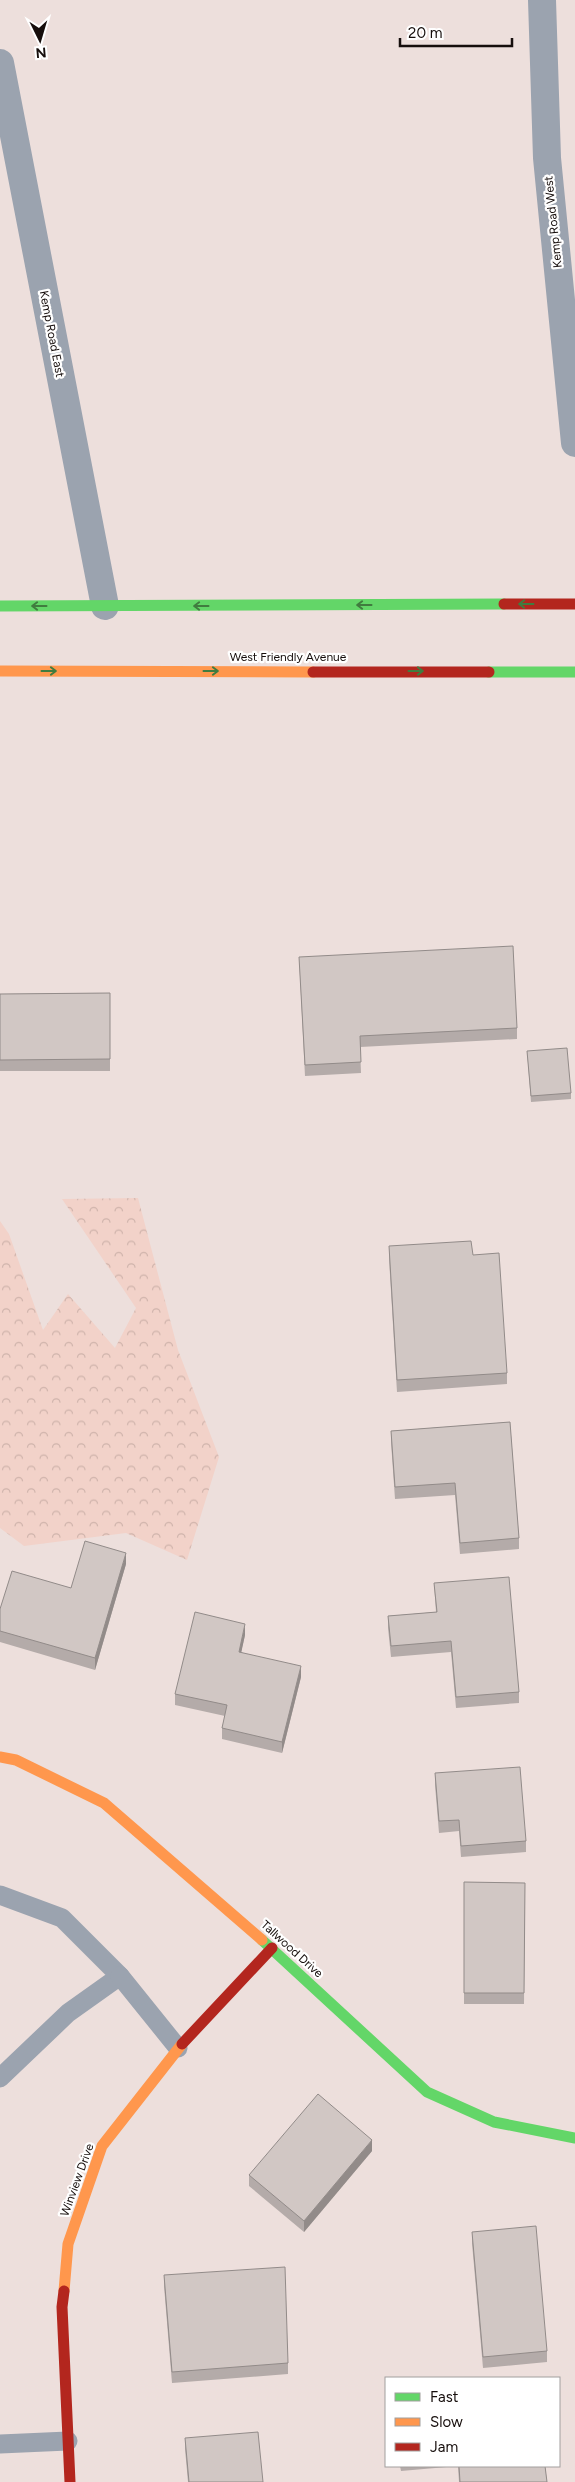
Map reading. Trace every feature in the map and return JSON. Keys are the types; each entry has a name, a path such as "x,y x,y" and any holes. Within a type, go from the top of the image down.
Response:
{"street":[{"name":"Kemp Road West","path":"542,0 547,158 575,443"},
{"name":"Kemp Road East","path":"0,63 105,606"},
{"path":"0,606 575,604"},
{"name":"West Friendly Avenue","path":"0,671 575,672"},
{"name":"Tallwood Drive","path":"0,1757 16,1760 104,1803 272,1948 427,2092 494,2122 575,2138"},
{"name":"Winview Drive","path":"70,2482 62,2307 68,2244 102,2146 178,2048 272,1948"}],"lane":[{"path":"0,1895 62,1918 120,1976 178,2048"},
{"path":"0,2078 68,2013 120,1976"},
{"path":"0,2444 68,2441"}],"green space":[{"path":"138,1198 178,1350 219,1457 187,1560 126,1533 24,1546 0,1528 0,1221 9,1234 43,1330 68,1294 115,1348 136,1308 62,1199"}],"building":[{"path":"513,946 517,1028 360,1036 361,1062 305,1065 299,957"},
{"path":"110,993 110,1059 0,1060 0,994"},
{"path":"567,1048 571,1093 531,1096 527,1051"},
{"path":"471,1241 473,1255 499,1253 507,1373 397,1380 389,1246"},
{"path":"510,1422 519,1538 460,1543 455,1483 395,1487 391,1431"},
{"path":"85,1541 126,1553 95,1658 0,1631 0,1609 12,1571 71,1588"},
{"path":"509,1577 519,1692 456,1697 451,1641 391,1646 388,1616 437,1612 434,1583"},
{"path":"195,1612 245,1624 239,1652 301,1666 282,1742 222,1728 227,1705 175,1694"},
{"path":"520,1767 526,1841 461,1846 459,1820 439,1821 435,1773"},
{"path":"464,1882 525,1883 524,1993 464,1993"},
{"path":"318,2094 372,2140 304,2221 249,2175"},
{"path":"536,2226 547,2351 483,2357 472,2232"},
{"path":"285,2267 288,2363 172,2372 164,2275"},
{"path":"258,2432 263,2482 189,2482 185,2438"},
{"path":"459,2467 545,2467 547,2482 460,2482"}],"traffic: fast":[{"path":"0,606 504,604"},
{"path":"489,672 575,672"},
{"path":"262,1940 427,2092 494,2122 575,2138"}],"traffic: slow":[{"path":"0,671 313,672"},
{"path":"0,1757 16,1760 104,1803 262,1940"},
{"path":"64,2291 68,2244 102,2146 182,2044"}],"traffic: jam":[{"path":"504,604 575,604"},
{"path":"313,672 489,672"},
{"path":"182,2044 272,1948"},
{"path":"64,2291 62,2307 70,2482"}]}
